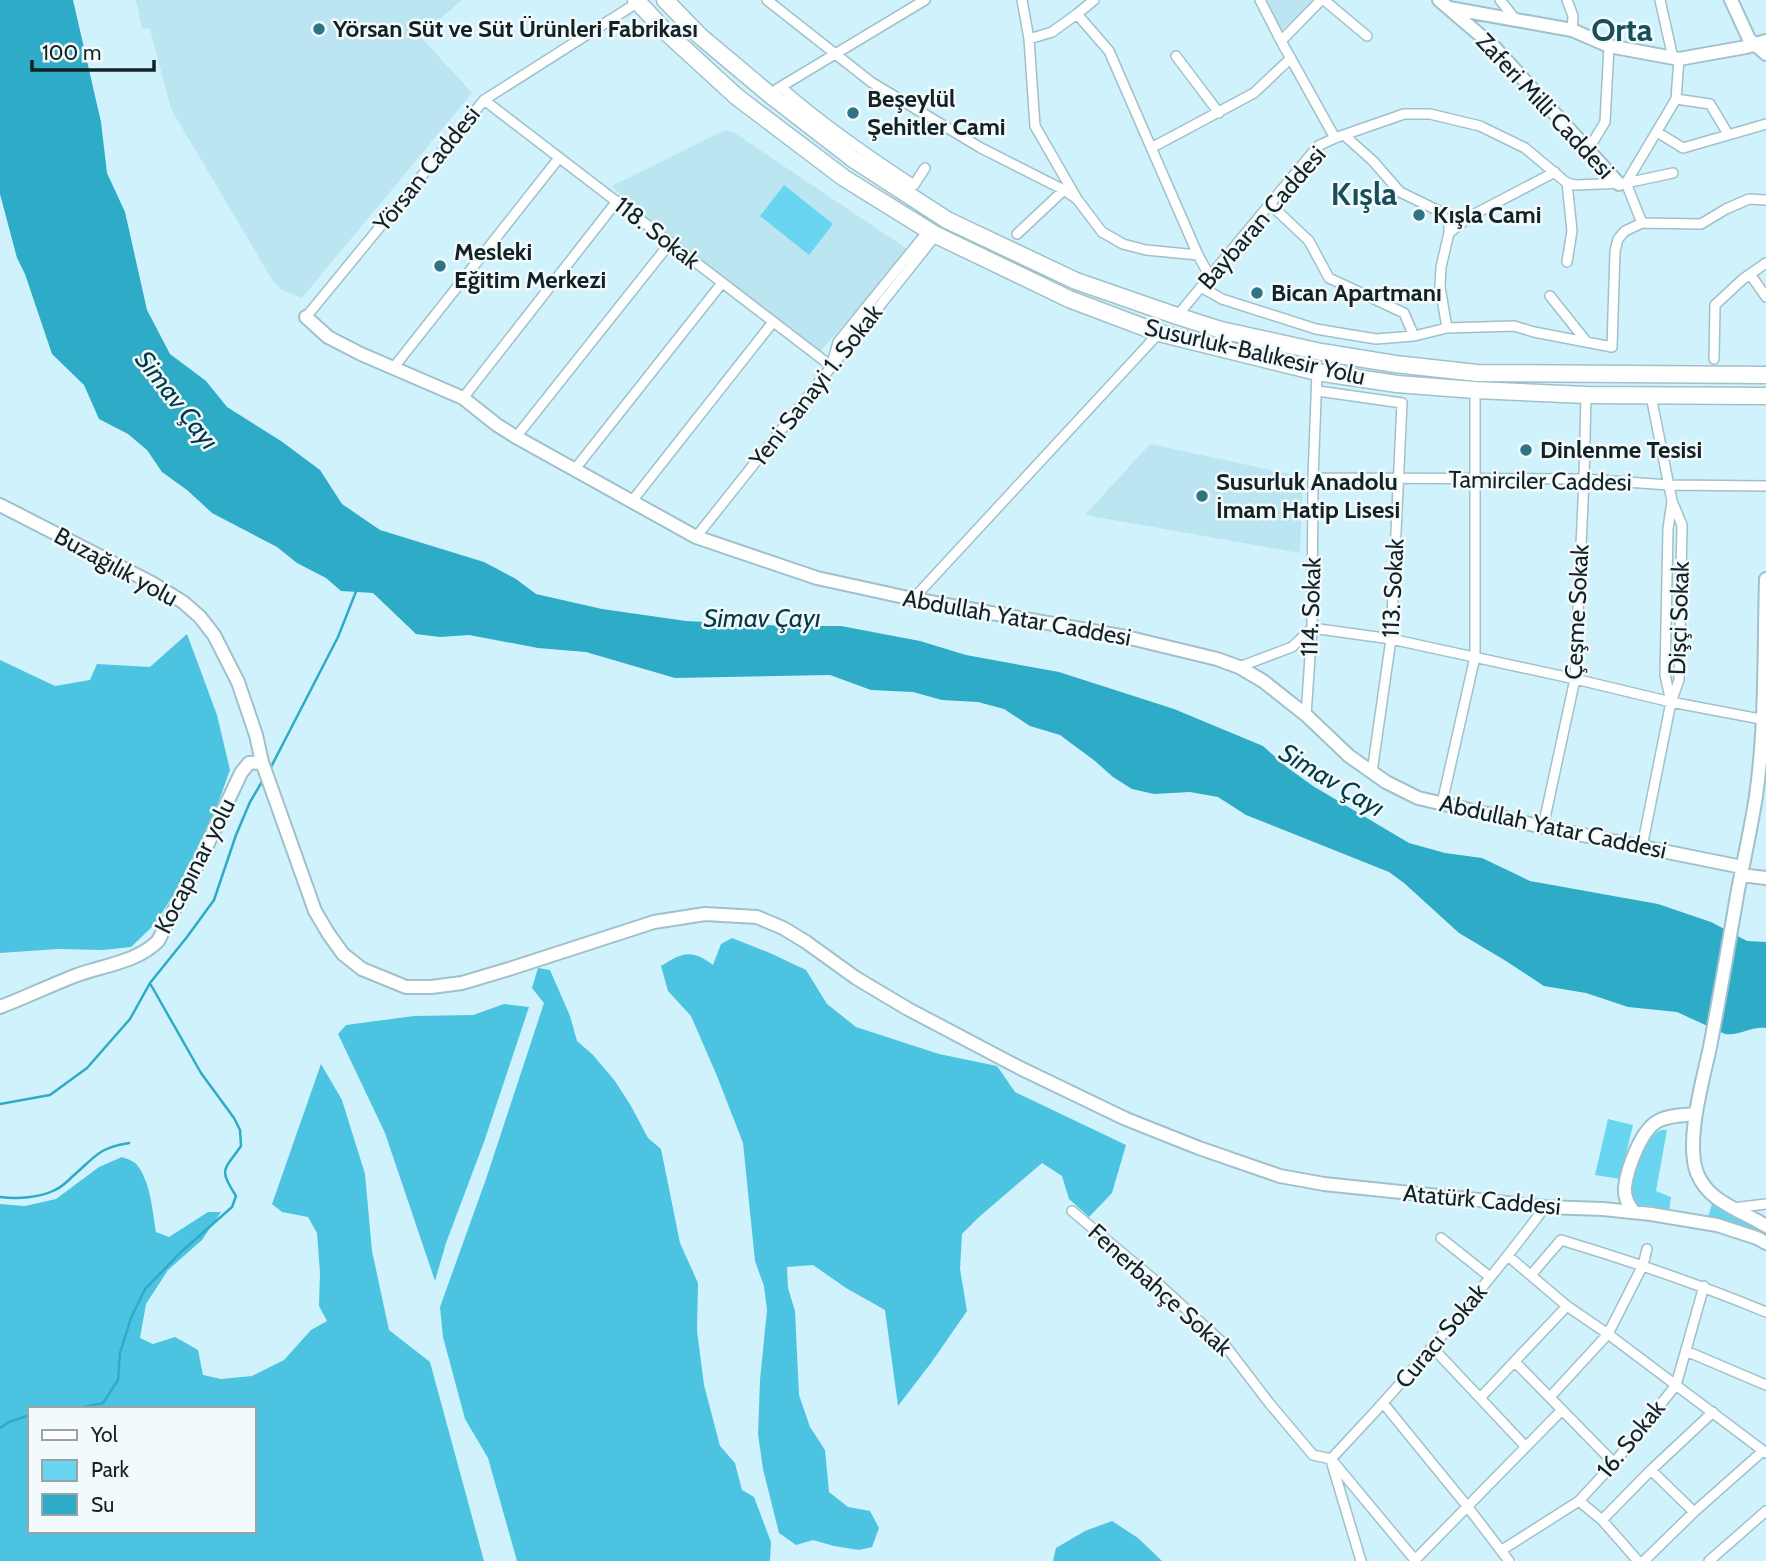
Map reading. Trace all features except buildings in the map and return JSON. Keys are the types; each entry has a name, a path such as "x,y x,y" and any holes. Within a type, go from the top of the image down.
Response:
{"highway":[{"name":"Susurluk-Balıkesir Yolu","path":"665,0 700,36 733,63 775,90 853,159 947,219 1076,281 1177,316 1221,330 1321,352 1477,373 1766,375"},
{"name":"Susurluk-Balıkesir Yolu","path":"645,3 737,97 844,178 932,233 1069,299 1159,333 1317,372 1397,384 1586,394 1766,396"},
{"path":"645,3 708,50 733,63"}],"street":[{"path":"767,0 871,82 981,148 1077,199"},
{"path":"775,90 925,0"},
{"path":"1022,0 1029,39 1035,126 1077,199 1102,232 1123,244 1146,250 1198,255"},
{"path":"1029,39 1052,32 1094,0"},
{"path":"1260,0 1281,41 1340,136 1373,161 1400,192 1437,210 1449,223 1450,233 1441,267 1440,288 1447,328"},
{"path":"1281,41 1322,0 1367,36"},
{"path":"1500,0 1516,20"},
{"path":"1567,0 1573,16 1572,30"},
{"path":"1622,184 1676,99 1676,59 1660,0"},
{"path":"1731,0 1749,39 1763,46"},
{"name":"Yörsan Caddesi","path":"306,317 484,100 645,3"},
{"path":"1444,4 1572,30 1609,46 1676,59 1763,46"},
{"name":"Zaferi Milli Caddesi","path":"1444,4 1494,48 1622,184"},
{"path":"1077,13 1109,51 1210,277"},
{"path":"1588,150 1605,122 1609,46"},
{"path":"1177,57 1219,113"},
{"path":"1151,148 1254,93 1291,58"},
{"path":"775,90 800,104 914,185 925,168"},
{"path":"1676,99 1710,104 1728,135"},
{"name":"118. Sokak","path":"484,100 831,366"},
{"name":"Baybaran Caddesi","path":"1177,316 1318,146 1404,114 1430,114 1480,127 1525,148 1567,183"},
{"path":"1657,132 1683,148 1766,124"},
{"path":"394,367 559,158"},
{"path":"1048,182 1060,169"},
{"path":"1450,233 1468,217 1555,172"},
{"path":"1567,262 1573,231 1567,183 1622,184 1673,173"},
{"path":"1622,184 1642,223"},
{"path":"1017,234 1064,190"},
{"path":"1201,287 1222,299 1316,329 1376,339 1414,336 1447,328 1514,326 1612,347 1615,251 1618,239 1625,231 1642,223 1702,223 1749,199 1766,200"},
{"path":"463,398 617,201"},
{"path":"1270,204 1309,241 1329,278 1404,313 1414,336"},
{"name":"Yeni Sanayi 1. Sokak","path":"696,537 831,366 838,342 932,233"},
{"path":"516,437 670,243"},
{"path":"1714,359 1715,305 1742,278 1766,263"},
{"path":"1750,274 1766,297"},
{"path":"575,469 722,283"},
{"path":"1550,296 1586,341"},
{"name":"Abdullah Yatar Caddesi","path":"306,317 328,337 360,354 463,398 516,437 696,537 817,578 913,599 1125,637 1217,659 1239,667 1263,681 1306,715 1349,756 1386,782 1418,798 1642,847 1741,875 1766,878"},
{"path":"632,501 773,322"},
{"path":"913,599 1159,333"},
{"name":"114. Sokak","path":"1306,715 1312,628 1317,372"},
{"path":"1442,803 1475,657 1475,390"},
{"name":"113. Sokak","path":"1318,391 1402,403 1391,639 1372,772"},
{"name":"Çeşme Sokak","path":"1543,827 1576,679 1586,394"},
{"path":"1651,396 1672,501"},
{"name":"Tamirciler Caddesi","path":"1314,478 1584,480 1669,485 1766,486"},
{"name":"Dişçi Sokak","path":"1671,702 1665,675 1668,528 1672,501"},
{"name":"Dişçi Sokak","path":"1671,702 1679,680 1682,525 1672,501"},
{"name":"Buzağılık yolu","path":"0,505 152,583 183,602 200,617 214,635 237,682 275,799"},
{"path":"1766,579 1764,720 1756,795 1693,1142 1696,1170 1705,1188 1716,1199 1766,1226"},
{"path":"1239,667 1292,647 1312,628 1391,639 1671,702 1764,720"},
{"path":"1642,847 1671,702"},
{"name":"Kocapınar yolu","path":"0,1007 78,975 148,951 158,941 201,859 241,773 248,763 262,762"},
{"name":"Atatürk Caddesi","path":"275,799 315,911 328,933 343,954 362,969 405,987 462,983 654,922 705,915 757,917 806,942 856,978 908,1009 1020,1068 1126,1119 1280,1176 1324,1184 1545,1207 1634,1212 1651,1219 1717,1225 1757,1238 1766,1244"},
{"path":"1603,1209 1615,1202 1624,1188 1636,1149 1646,1131 1657,1121 1670,1116 1696,1114"},
{"path":"1624,1188 1626,1202 1634,1212"},
{"path":"1733,1208 1766,1204"},
{"name":"Curacı Sokak","path":"1331,1459 1432,1347 1545,1207"},
{"name":"Fenerbahçe Sokak","path":"1072,1211 1152,1278 1224,1344 1313,1455 1331,1459"},
{"path":"1441,1238 1490,1278"},
{"path":"1531,1275 1561,1240 1703,1286 1766,1312"},
{"path":"1549,1397 1608,1334 1643,1265 1647,1250"},
{"path":"1508,1256 1567,1306 1764,1452 1694,1512 1644,1561"},
{"name":"16. Sokak","path":"1502,1550 1579,1501 1614,1463 1676,1385 1703,1286"},
{"path":"1480,1398 1567,1306"},
{"path":"1432,1347 1526,1447"},
{"path":"1686,1351 1766,1385"},
{"path":"1515,1362 1614,1463"},
{"path":"1383,1404 1509,1561"},
{"path":"1331,1459 1415,1561 1562,1410"},
{"path":"1602,1520 1713,1412"},
{"path":"1331,1459 1361,1561"},
{"path":"1651,1470 1694,1512"},
{"path":"1579,1501 1602,1520 1638,1561"},
{"path":"1709,1561 1766,1511"}],"shaded area":[{"path":"136,0 462,0 420,36 472,93 302,298 282,290 273,281 171,109 150,29 142,28"},
{"path":"1267,0 1313,0 1280,32"},
{"path":"725,130 733,132 909,250 819,353 637,212 612,186"},
{"name":"Susurluk Anadolu İmam Hatip Lisesi","path":"1150,444 1303,477 1300,553 1085,515"},
{"path":"187,634 217,715 230,770 211,823 176,891 154,925 131,947 0,953 0,660 55,686 90,680 97,664 150,667"},
{"path":"732,938 806,970 827,1004 856,1027 939,1054 997,1066 1015,1092 1126,1145 1112,1193 1089,1217 1069,1199 1062,1176 1042,1163 962,1234 960,1269 967,1311 898,1406 885,1310 813,1265 787,1267 788,1288 795,1311 799,1395 810,1427 825,1450 829,1492 848,1507 870,1511 879,1528 872,1547 859,1550 813,1540 796,1545 779,1533 763,1469 758,1434 767,1310 764,1286 755,1261 743,1143 691,1016 668,991 661,966 687,954 699,956 713,965 721,944"},
{"path":"538,968 550,970 570,1016 577,1041 615,1081 648,1138 661,1149 680,1243 698,1283 697,1331 704,1385 720,1446 735,1463 742,1490 754,1497 771,1542 770,1561 517,1561 488,1458 465,1419 443,1337 440,1307 544,1003 532,988"},
{"path":"504,1004 529,1007 435,1281 385,1133 338,1034 346,1025 414,1016 473,1015"},
{"path":"321,1064 342,1100 365,1174 372,1251 389,1330 430,1362 484,1561 0,1561 0,1204 25,1206 56,1199 99,1167 122,1157 136,1164 145,1179 156,1232 169,1237 208,1212 221,1212 202,1240 168,1270 146,1304 140,1338 153,1344 175,1337 198,1350 203,1375 221,1379 252,1376 284,1360 311,1330 327,1321 319,1306 317,1233 308,1217 282,1212 272,1204"},
{"path":"1112,1521 1138,1538 1162,1561 1053,1561 1056,1548 1085,1531"}],"green space":[{"path":"784,185 833,224 809,255 760,216"},
{"path":"1608,1119 1633,1125 1620,1179 1595,1175"},
{"path":"1661,1130 1667,1130 1656,1191 1671,1197 1669,1213 1638,1208 1631,1201 1634,1171 1641,1151 1646,1142"},
{"path":"1712,1204 1766,1231 1766,1238 1750,1229 1708,1217"}],"water":[{"name":"Simav Çayı","path":"0,0 73,0 101,122 107,173 125,212 147,310 170,354 206,381 227,407 281,441 320,470 342,504 380,530 484,562 516,579 536,594 602,609 686,621 841,626 920,641 966,655 1059,672 1174,709 1263,746 1313,786 1409,843 1445,853 1482,858 1530,881 1658,904 1711,922 1747,941 1766,942 1766,1028 1725,1034 1677,1012 1628,1007 1586,993 1544,986 1459,933 1389,872 1246,815 1218,797 1190,792 1154,794 1132,789 1060,735 1030,726 1004,709 978,702 942,700 913,692 871,690 830,675 675,678 586,652 538,648 469,635 440,637 416,634 373,593 341,591 326,578 297,563 277,547 212,513 162,472 147,450 128,434 99,419 84,385 52,354 17,258 0,194"}],"waterway":[{"path":"270,769 338,637 357,589"},
{"path":"0,1104 50,1095 87,1068 130,1019 150,983 214,900 236,835 263,780"},
{"path":"84,1407 103,1403 118,1380 120,1353 131,1318 145,1289 181,1252 232,1207 236,1196 225,1170 241,1146 240,1130 201,1073 151,985"},
{"path":"0,1197 28,1197 49,1193 62,1186 98,1154 110,1147 129,1143"},
{"path":"0,1428 28,1416"}],"place":[{"name":"Yörsan Süt ve Süt Ürünleri Fabrikası","path":"319,29"},
{"name":"Beşeylül Şehitler Cami","path":"853,113"},
{"name":"Kışla Cami","path":"1419,215"},
{"name":"Mesleki Eğitim Merkezi","path":"440,266"},
{"name":"Bican Apartmanı","path":"1257,293"},
{"name":"Dinlenme Tesisi","path":"1526,450"},
{"name":"Susurluk Anadolu İmam Hatip Lisesi","path":"1202,496"}],"district":[{"name":"Orta","path":"1622,30"},
{"name":"Kışla","path":"1364,194"}]}
